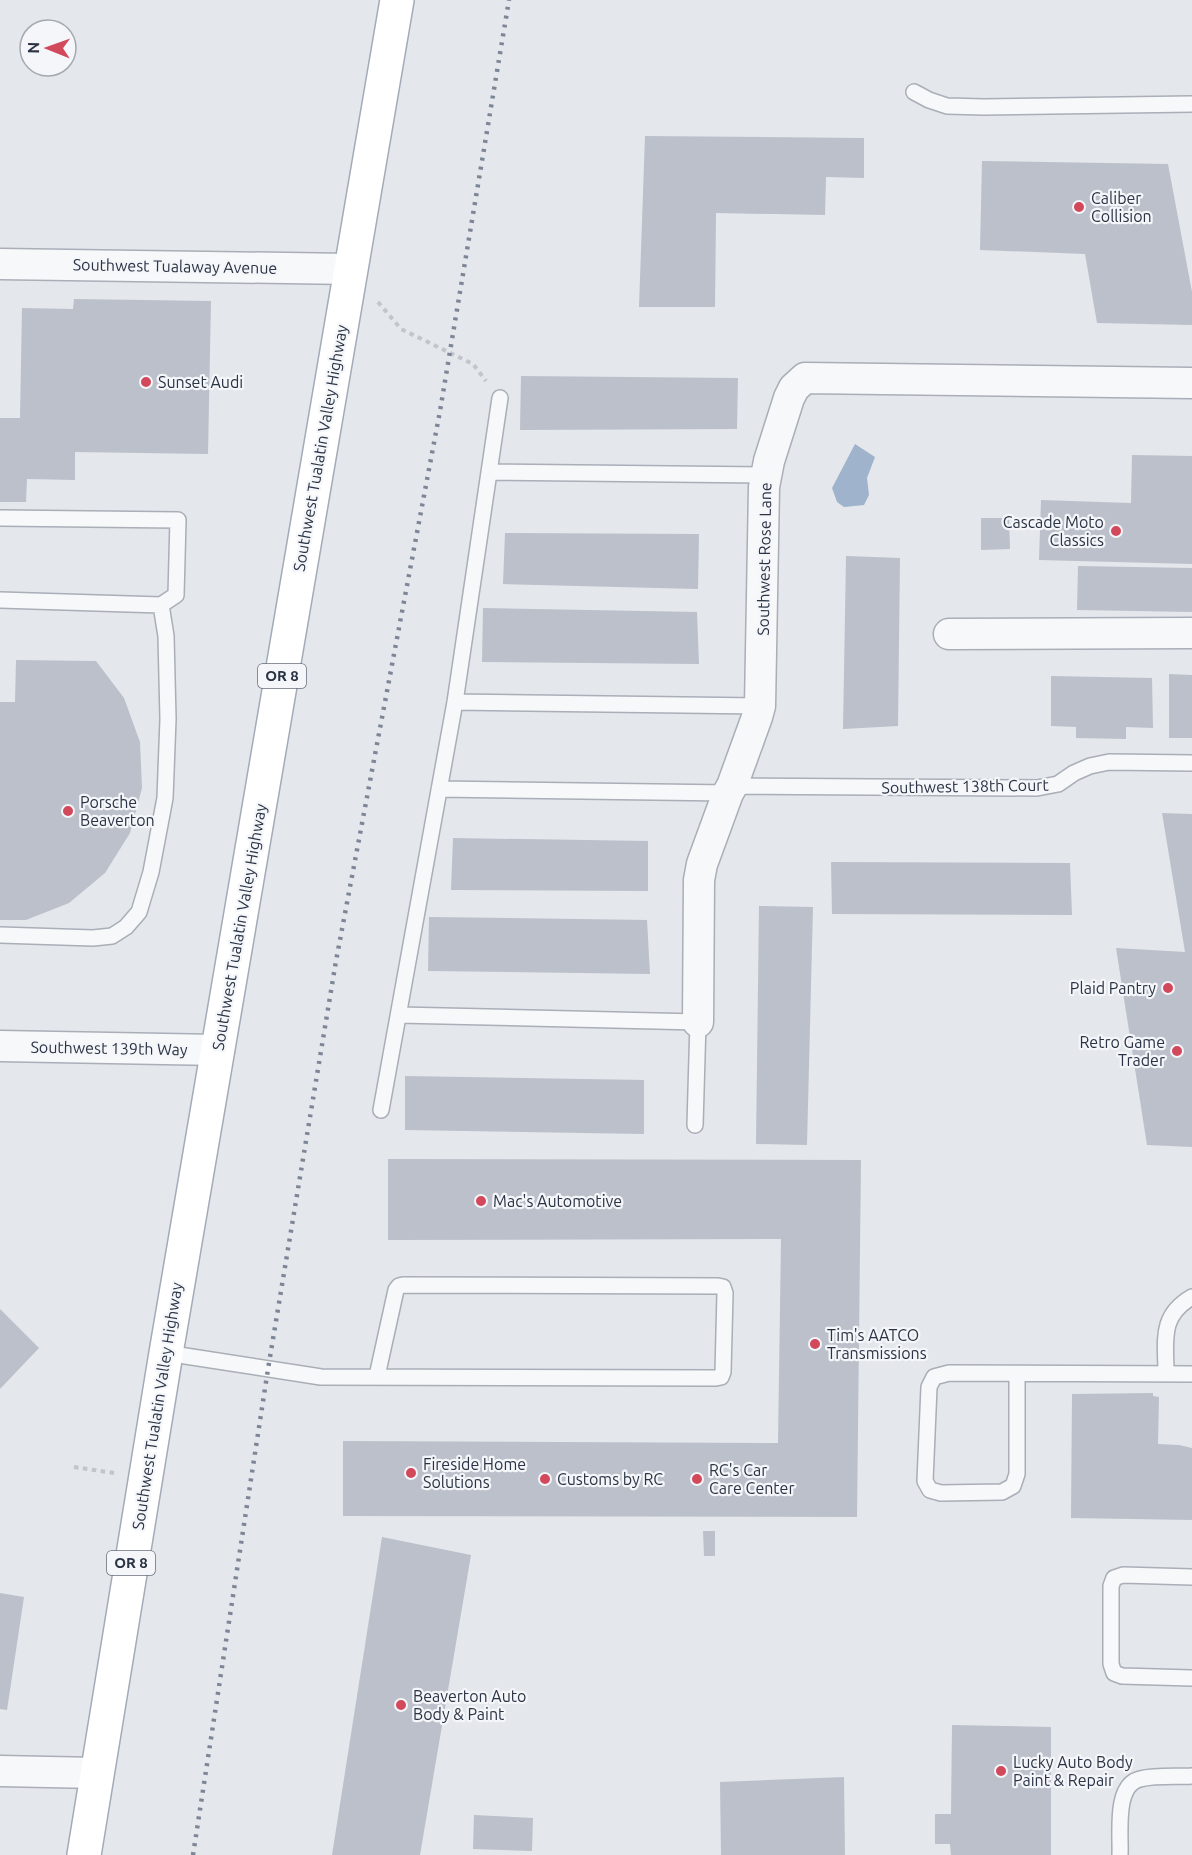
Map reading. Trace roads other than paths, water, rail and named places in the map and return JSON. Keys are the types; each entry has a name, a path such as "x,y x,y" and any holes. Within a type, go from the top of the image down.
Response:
{"main road":[{"name":"Southwest Tualatin Valley Highway","path":"84,1855 166,1353 397,0"}],"street":[{"name":"Southwest Tualaway Avenue","path":"0,264 351,269"},
{"name":"Southwest Rose Lane","path":"698,1022 699,880 702,864 760,706 765,475 794,388 805,378 1192,383"},
{"path":"949,634 1192,633"},
{"name":"Southwest 139th Way","path":"0,1046 219,1050"},
{"path":"0,1771 97,1773"}],"lane":[{"path":"914,92 947,106 1192,104"},
{"path":"381,1110 455,702 500,398"},
{"path":"490,472 765,475"},
{"path":"0,518 178,520 176,595 161,605 0,600"},
{"path":"0,935 93,938 112,936 126,927 139,912 151,872 165,798 168,719 166,636 161,605"},
{"path":"455,702 760,706"},
{"name":"Southwest 138th Court","path":"439,789 1037,788 1058,784 1089,766 1109,762 1192,763"},
{"path":"399,1015 698,1022"},
{"name":"Southwest Rose Lane","path":"694,1125 698,1022"},
{"path":"166,1353 321,1377 716,1378 721,1377 723,1372 725,1293 723,1287 718,1286 403,1285 396,1290 377,1376"},
{"path":"1166,1374 1167,1329 1171,1315 1181,1303 1192,1297"},
{"path":"1017,1374 1017,1474 1013,1486 1002,1492 941,1493 930,1490 925,1481 929,1387 934,1377 949,1373 1192,1374"},
{"path":"1191,1678 1122,1677 1114,1673 1111,1664 1114,1578 1123,1575 1192,1577"},
{"path":"1120,1855 1122,1796 1129,1783 1140,1779 1192,1776"}],"water":[{"path":"855,444 875,457 867,478 869,495 864,505 844,507 837,502 832,488"}],"railway":[{"path":"193,1855 268,1369 336,961 440,411 509,0"}],"place":[{"name":"Caliber Collision","path":"1079,207"},
{"name":"Sunset Audi","path":"146,382"},
{"name":"Cascade Moto Classics","path":"1116,531"},
{"name":"Porsche Beaverton","path":"68,811"},
{"name":"Plaid Pantry","path":"1168,988"},
{"name":"Retro Game Trader","path":"1177,1051"},
{"name":"Mac's Automotive","path":"481,1201"},
{"name":"Tim's AATCO Transmissions","path":"815,1344"},
{"name":"Fireside Home Solutions","path":"411,1473"},
{"name":"Customs by RC","path":"545,1479"},
{"name":"RC's Car Care Center","path":"697,1479"},
{"name":"Beaverton Auto Body & Paint","path":"401,1705"},
{"name":"Lucky Auto Body Paint & Repair","path":"1001,1771"}]}
